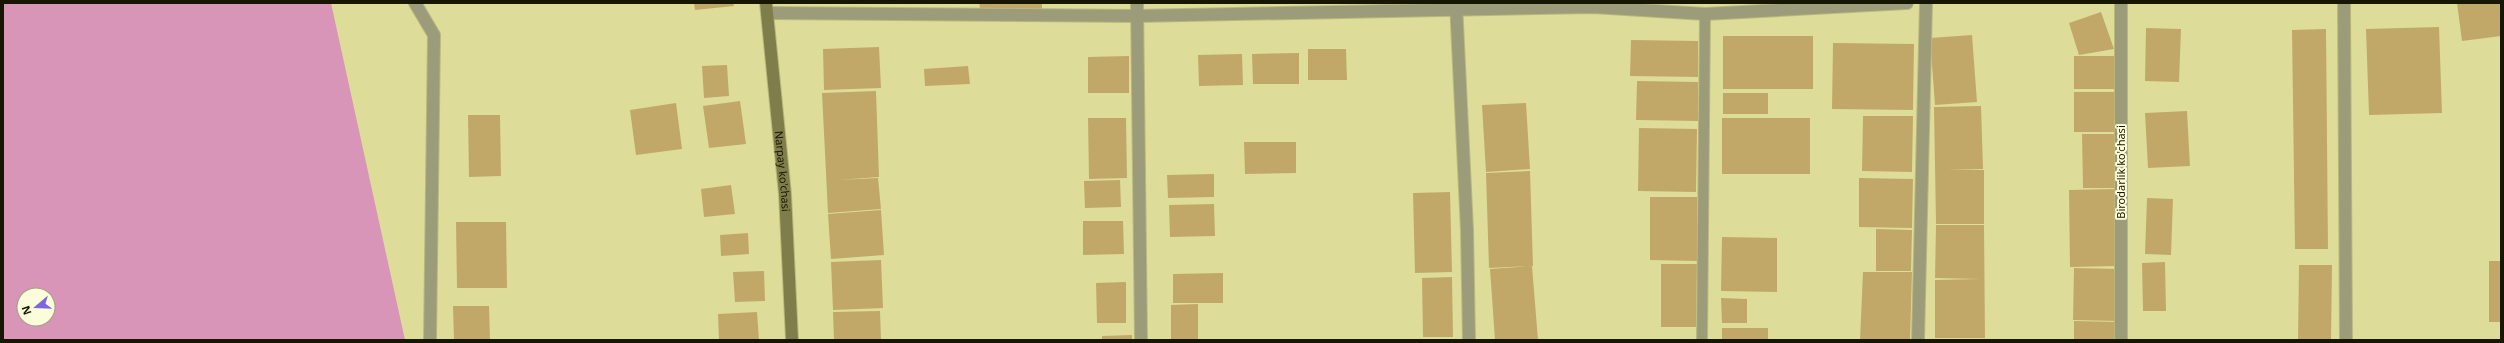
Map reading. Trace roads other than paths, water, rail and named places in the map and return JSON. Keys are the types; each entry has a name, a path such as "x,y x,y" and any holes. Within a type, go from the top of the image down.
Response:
{"main road":[{"name":"Narpay ko'chasi","path":"767,8 786,194 792,340"}],"street":[{"path":"416,3 434,35 430,340"},
{"path":"1137,3 1141,340"},
{"path":"767,8 1137,16 1456,7 1593,7 1705,14 1907,3"},
{"path":"1918,340 1926,3"},
{"name":"Birodarlik ko'chasi","path":"2121,3 2121,340"},
{"path":"2344,3 2346,340"},
{"path":"1456,7 1467,230 1469,340"}],"lane":[{"path":"1702,340 1705,14"}]}
